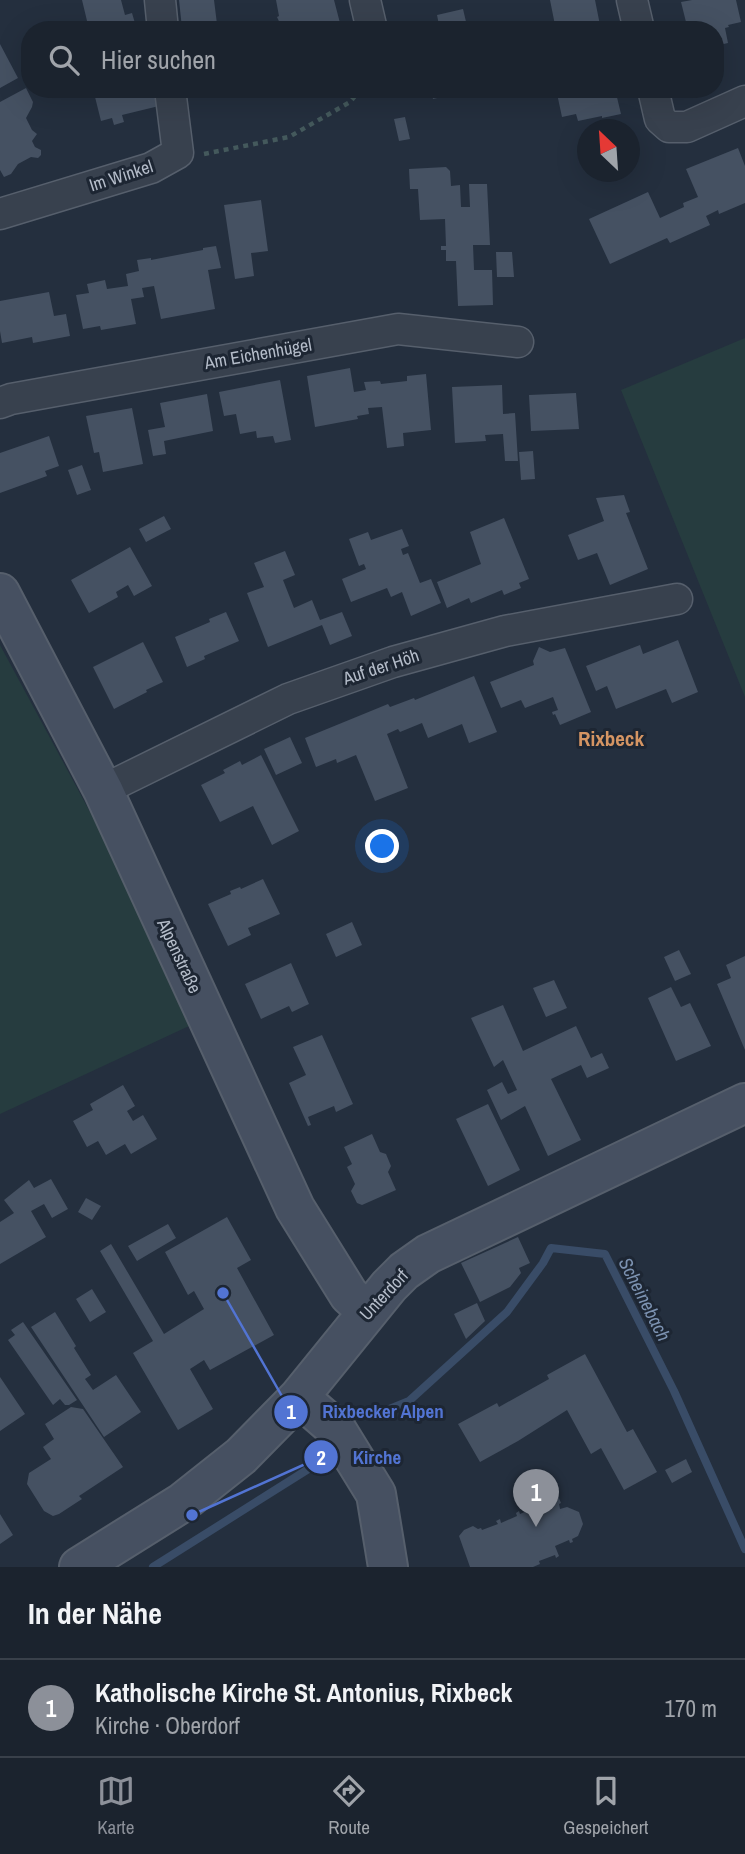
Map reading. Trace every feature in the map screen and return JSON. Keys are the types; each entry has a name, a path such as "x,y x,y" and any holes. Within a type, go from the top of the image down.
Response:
{"street":[{"path":"160,0 162,21"},
{"path":"365,0 370,21"},
{"path":"632,0 637,21"},
{"path":"171,98 178,153"},
{"path":"655,98 660,119 669,127 687,127 745,101"},
{"name":"Im Winkel","path":"0,214 151,169 178,153"},
{"name":"Am Eichenhügel","path":"0,403 398,329 519,342"},
{"name":"Alpenstraße","path":"0,593 103,790 295,1208 349,1295 367,1311"},
{"name":"Auf der Höh","path":"103,790 288,699 393,662 505,631 677,600"},
{"name":"Unterdorf","path":"79,1567 183,1502 241,1456 299,1397 367,1311 404,1271 428,1254 745,1103"},
{"path":"299,1397 336,1429 376,1494 388,1567"}],"path":[{"path":"178,153 197,156 289,137 353,98"}],"green space":[{"path":"745,338 745,697 621,390"},
{"path":"0,645 202,1020 0,1114"}],"building":[{"path":"82,0 121,0 125,15 132,13 134,21 87,21"},
{"path":"179,0 214,0 217,21 181,21"},
{"path":"276,0 334,0 339,21 279,21"},
{"path":"550,0 595,0 599,21 554,21"},
{"path":"736,0 741,22 725,28 728,43 724,44 724,21 686,21 681,2"},
{"path":"463,9 466,21 438,21 437,15"},
{"path":"0,44 18,78 0,88"},
{"path":"21,91 21,98 31,98 32,107 26,118 37,134 32,141 35,147 41,150 38,158 31,157 18,164 11,174 4,177 0,170 0,102"},
{"path":"95,98 158,98 159,106 122,115 124,122 114,125 112,118 101,121"},
{"path":"558,98 617,98 621,114 577,119 576,114 562,117"},
{"path":"405,117 410,139 399,141 394,119"},
{"path":"738,148 745,166 745,203 719,214 718,210 706,216 710,225 670,243 667,238 610,264 589,219 648,192 660,218 684,207 683,203 698,197 686,169"},
{"path":"446,167 450,171 451,186 460,185 461,207 470,207 469,184 487,184 490,245 473,245 474,270 492,270 493,305 458,306 456,261 446,261 446,250 441,250 441,246 446,246 445,219 420,220 418,189 410,189 409,169"},
{"path":"261,200 268,251 251,253 254,276 235,279 224,205"},
{"path":"216,246 221,268 208,270 215,309 161,319 154,286 142,288 144,297 131,299 136,324 101,330 100,326 83,329 76,295 89,293 87,284 105,280 107,289 128,286 126,274 139,271 137,260 151,260"},
{"path":"496,252 512,252 514,277 497,277"},
{"path":"49,292 54,316 66,314 70,336 33,343 32,337 2,343 0,301"},
{"path":"350,368 354,392 366,390 364,382 380,381 381,384 407,381 407,376 426,374 431,430 403,433 404,446 387,448 382,407 368,408 369,414 357,416 358,419 315,427 307,376"},
{"path":"280,380 291,440 275,443 273,436 257,438 256,431 240,434 236,414 224,416 219,392"},
{"path":"502,385 503,414 515,413 518,461 505,461 503,434 485,435 486,441 455,443 452,387"},
{"path":"576,393 579,429 531,431 529,395"},
{"path":"207,394 213,431 164,441 166,454 153,456 148,430 165,427 160,403"},
{"path":"132,408 143,464 103,472 99,452 94,453 86,416"},
{"path":"49,436 59,466 45,471 47,476 0,493 0,453"},
{"path":"533,451 535,479 521,480 519,452"},
{"path":"82,465 91,490 77,495 68,470"},
{"path":"624,495 630,512 626,513 648,569 610,585 597,553 578,560 568,535 604,521 596,498"},
{"path":"164,516 171,529 146,542 139,529"},
{"path":"504,518 529,579 519,583 521,588 504,595 502,590 471,603 469,598 447,608 437,582 481,564 470,532"},
{"path":"402,529 409,546 401,549 403,555 408,553 420,583 431,579 441,603 411,616 402,592 391,597 387,588 351,602 342,579 366,569 364,564 359,566 349,539 368,532 371,540"},
{"path":"130,547 152,586 134,596 128,585 116,592 118,597 89,613 71,580"},
{"path":"285,551 295,575 283,580 294,608 312,600 320,620 342,612 352,636 330,645 322,625 268,647 247,593 264,587 254,563"},
{"path":"226,612 239,641 204,656 205,659 187,667 175,637"},
{"path":"678,640 698,692 672,703 666,689 616,709 607,686 596,691 586,666 640,645 643,654"},
{"path":"143,642 163,682 114,709 93,667"},
{"path":"539,647 550,652 565,648 591,712 560,725 552,712 558,710 553,697 525,708 521,700 501,708 490,682 534,665"},
{"path":"474,676 497,732 469,743 462,724 428,738 422,723 387,734 408,788 375,801 356,755 337,763 336,759 316,767 305,738 388,704 390,707 414,698 415,700"},
{"path":"290,737 302,763 276,775 264,749"},
{"path":"261,755 299,831 272,845 253,806 220,822 201,785 225,773 223,770 240,761 242,765"},
{"path":"263,879 280,914 248,928 251,935 228,946 208,904 231,894 230,891"},
{"path":"352,922 362,945 336,957 326,934"},
{"path":"679,950 691,974 675,981 664,957"},
{"path":"745,956 745,1050 717,984 731,978 726,965"},
{"path":"291,963 309,1004 292,1012 289,1006 261,1019 245,984"},
{"path":"554,980 567,1008 546,1017 533,988"},
{"path":"671,987 681,1007 690,1003 711,1046 676,1061 648,998"},
{"path":"503,1005 523,1051 576,1026 591,1058 602,1053 609,1068 587,1078 581,1065 551,1079 581,1140 548,1156 525,1106 501,1120 487,1090 502,1082 508,1094 517,1090 503,1060 494,1067 471,1018"},
{"path":"322,1035 353,1104 336,1112 334,1106 308,1117 311,1125 308,1126 289,1083 306,1075 293,1047"},
{"path":"123,1085 135,1106 127,1111 133,1121 143,1115 157,1139 131,1154 125,1144 106,1155 98,1141 87,1147 73,1121 93,1110 90,1104"},
{"path":"488,1104 520,1170 488,1186 456,1119"},
{"path":"372,1134 380,1152 386,1154 391,1166 388,1172 396,1190 362,1205 357,1203 351,1191 355,1184 347,1167 352,1164 344,1147"},
{"path":"51,1179 68,1209 52,1218 44,1204 31,1211 46,1237 0,1264 0,1222 14,1213 4,1200 29,1180 34,1188"},
{"path":"86,1198 101,1206 92,1220 78,1212"},
{"path":"227,1217 251,1260 237,1268 274,1335 210,1370 204,1360 190,1369 213,1409 178,1430 133,1353 153,1341 100,1251 111,1244 164,1334 204,1309 194,1291 188,1295 165,1252"},
{"path":"168,1224 176,1238 137,1261 128,1246"},
{"path":"518,1237 530,1263 519,1268 521,1273 510,1287 480,1302 461,1263"},
{"path":"92,1289 106,1312 90,1322 76,1299"},
{"path":"477,1303 485,1321 466,1339 454,1314"},
{"path":"55,1312 91,1375 85,1379 93,1390 116,1375 141,1412 104,1437 31,1327"},
{"path":"23,1322 77,1400 69,1405 65,1405 60,1399 53,1405 8,1340 15,1335 11,1330"},
{"path":"585,1354 627,1432 633,1429 657,1472 624,1490 601,1448 591,1454 567,1410 480,1462 458,1424 497,1403 499,1407 549,1379 547,1375"},
{"path":"0,1377 25,1414 0,1431"},
{"path":"71,1407 83,1409 123,1467 79,1496 82,1499 53,1516 44,1511 27,1484 29,1473 51,1459 43,1447 54,1439 45,1424"},
{"path":"686,1459 692,1472 672,1483 665,1470"},
{"path":"554,1486 561,1503 560,1509 567,1507 579,1512 583,1524 578,1536 572,1539 573,1542 570,1543 569,1540 555,1546 559,1556 539,1561 540,1564 533,1567 470,1567 459,1536 464,1530 473,1526 482,1530 498,1524 496,1521 500,1519 501,1523 517,1516 519,1511 520,1514 536,1507 533,1495"},
{"path":"0,1514 13,1535 0,1544"}],"waterway":[{"name":"Scheinebach","path":"382,1412 409,1401 507,1312 551,1248 605,1254 674,1391 745,1549"},
{"path":"153,1567 310,1468"}],"place":[{"name":"Rixbecker Alpen","path":"223,1293"},
{"name":"Kirche","path":"192,1515"},
{"name":"Katholische Kirche St. Antonius, Rixbeck","path":"536,1527"}],"district":[{"name":"Rixbeck","path":"611,739"}]}
